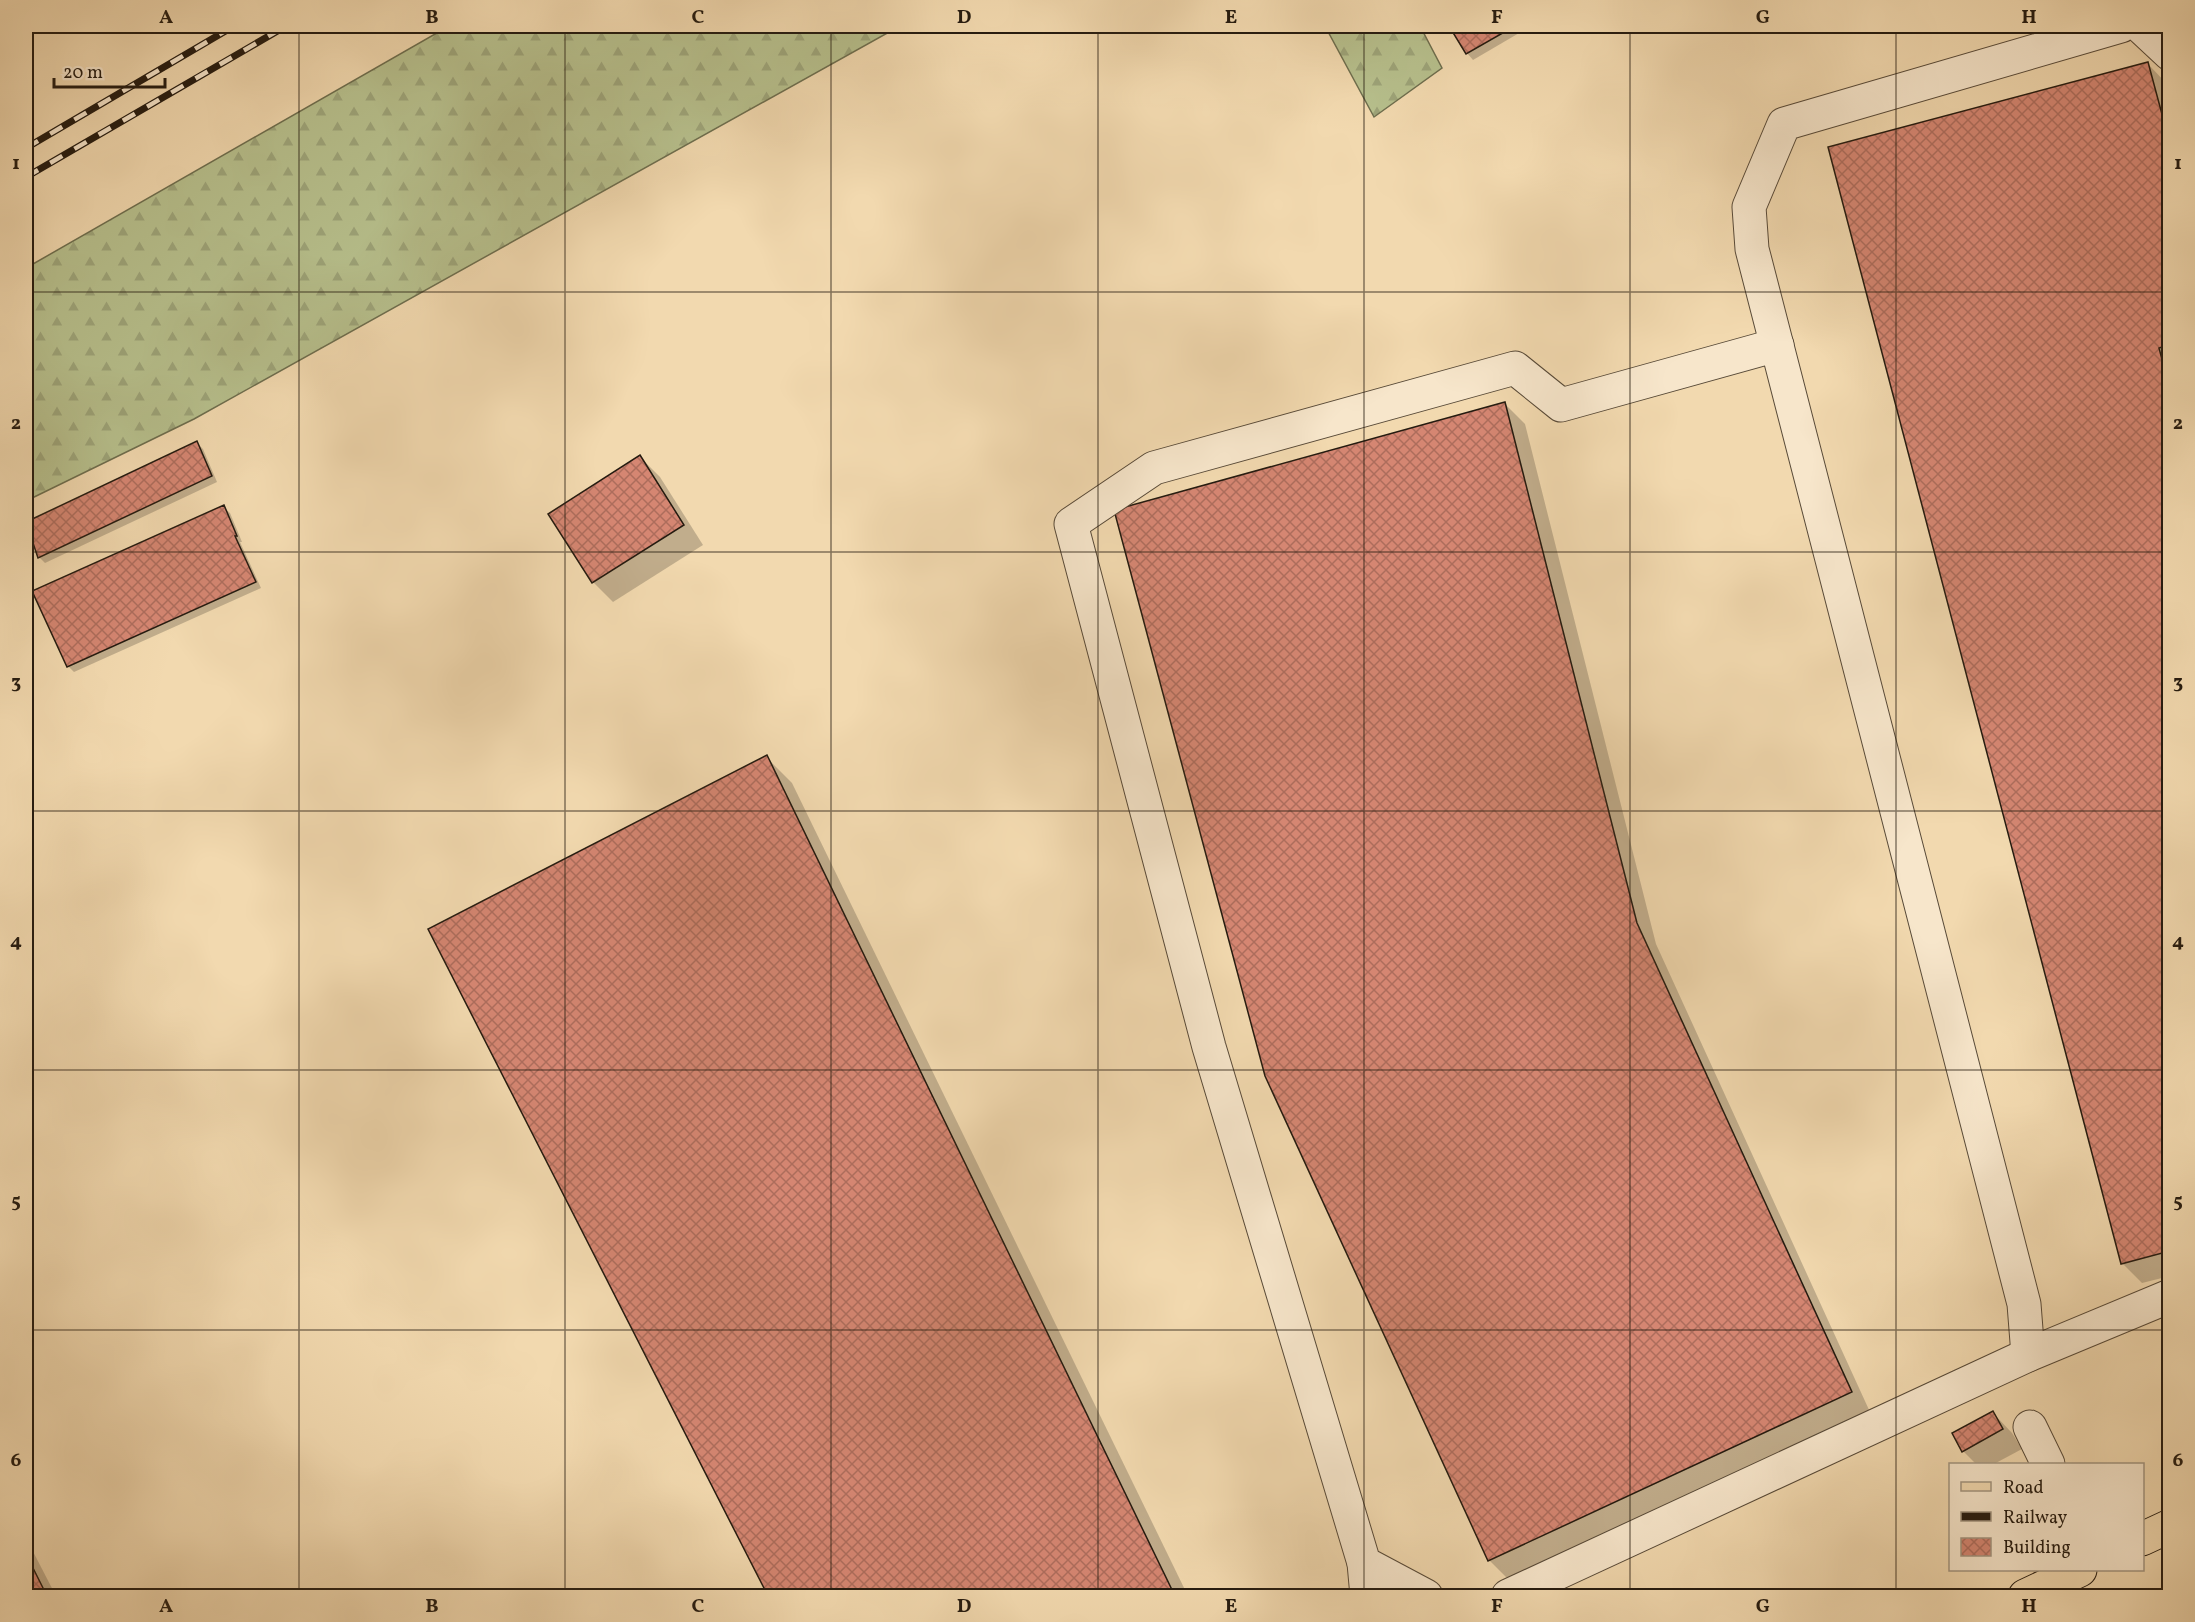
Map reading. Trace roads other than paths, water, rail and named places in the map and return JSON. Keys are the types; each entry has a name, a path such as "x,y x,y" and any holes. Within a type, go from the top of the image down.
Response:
{"main road":[{"path":"2144,1538 2169,1526"},
{"path":"2025,1596 2076,1571"}],"lane":[{"path":"2028,1355 2024,1305 1752,249 1749,207 1784,124 2121,26"},
{"path":"2140,26 2169,54"},
{"path":"1367,1596 1364,1563 1209,1047 1071,524 1154,468 1515,368 1561,405 1777,345"},
{"path":"1508,1596 2028,1355 2169,1296"},
{"path":"2030,1426 2048,1463"},
{"path":"1364,1563 1426,1596"}],"railway":[{"path":"26,148 234,26"},
{"path":"26,177 286,26"}]}
